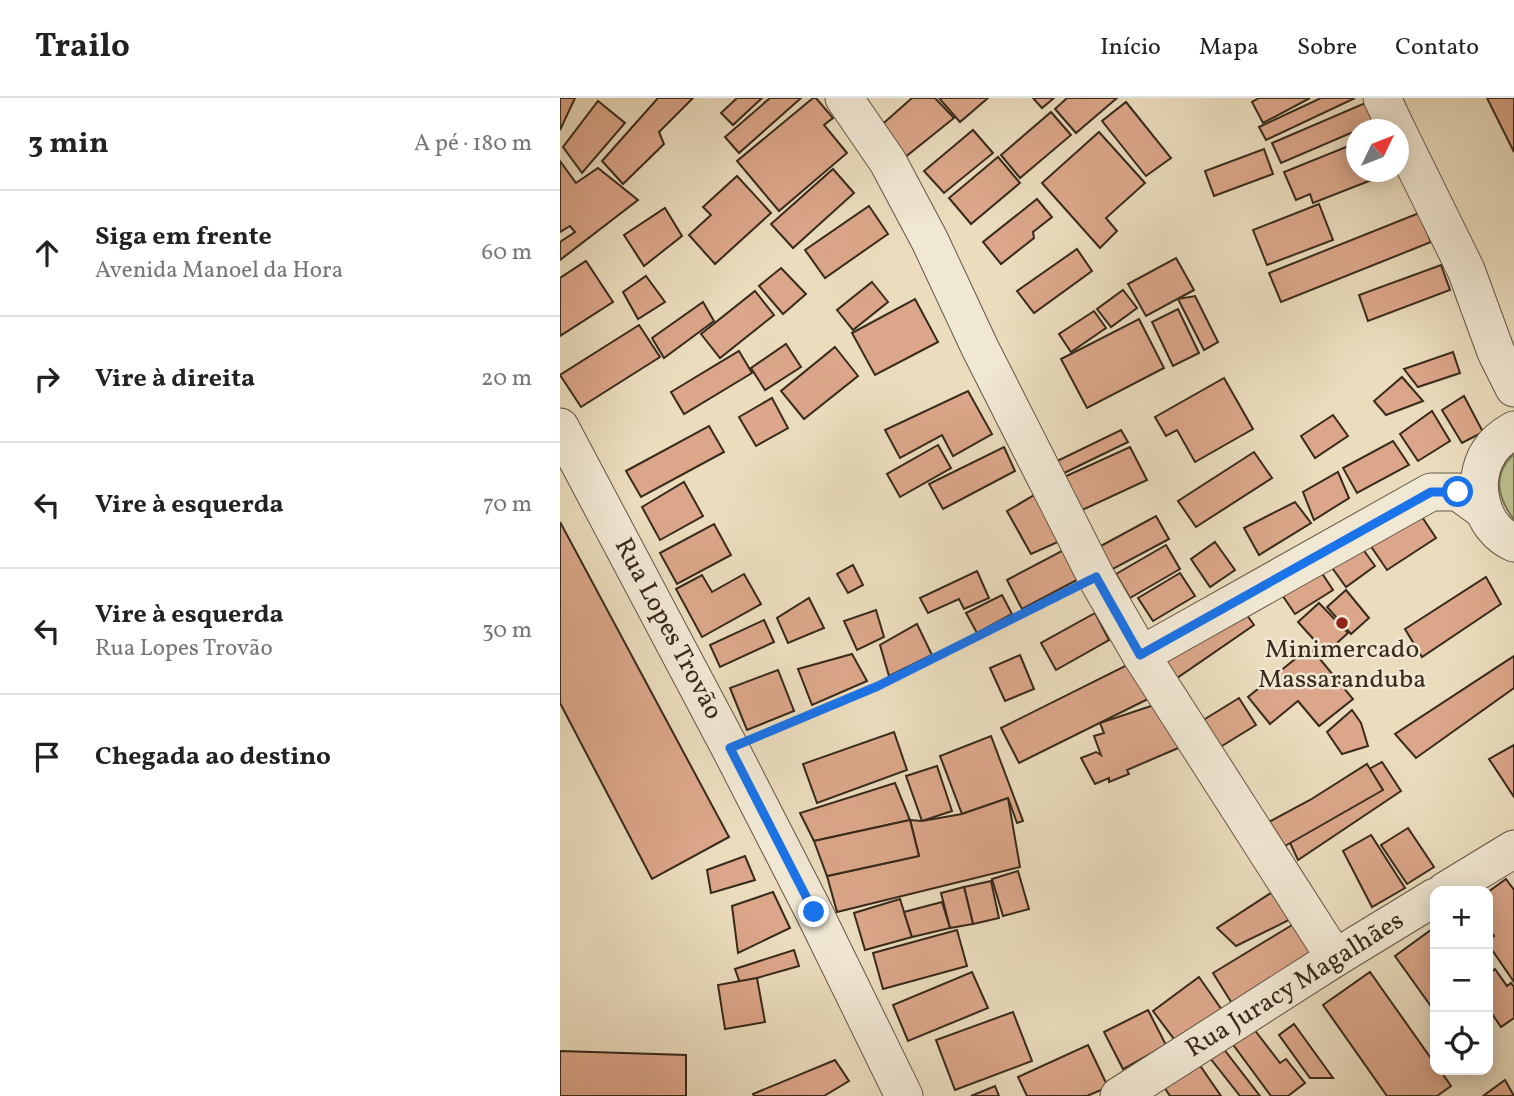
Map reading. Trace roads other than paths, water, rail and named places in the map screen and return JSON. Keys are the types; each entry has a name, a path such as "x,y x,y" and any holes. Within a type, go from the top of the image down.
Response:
{"street":[{"path":"844,98 888,162 1096,577 1140,655 1335,958"},
{"path":"1382,98 1392,119"},
{"path":"1409,153 1466,270 1510,381 1509,433 1489,450 1481,469 1478,489 1486,517 1514,564"},
{"name":"Rua Lopes Trovão","path":"560,427 730,748 904,1096"},
{"path":"1140,655 1431,492 1486,517"},
{"path":"1453,886 1514,849"},
{"name":"Rua Juracy Magalhães","path":"1119,1096 1430,900"}],"place":[{"name":"Minimercado Massaranduba","path":"1342,623"}]}
